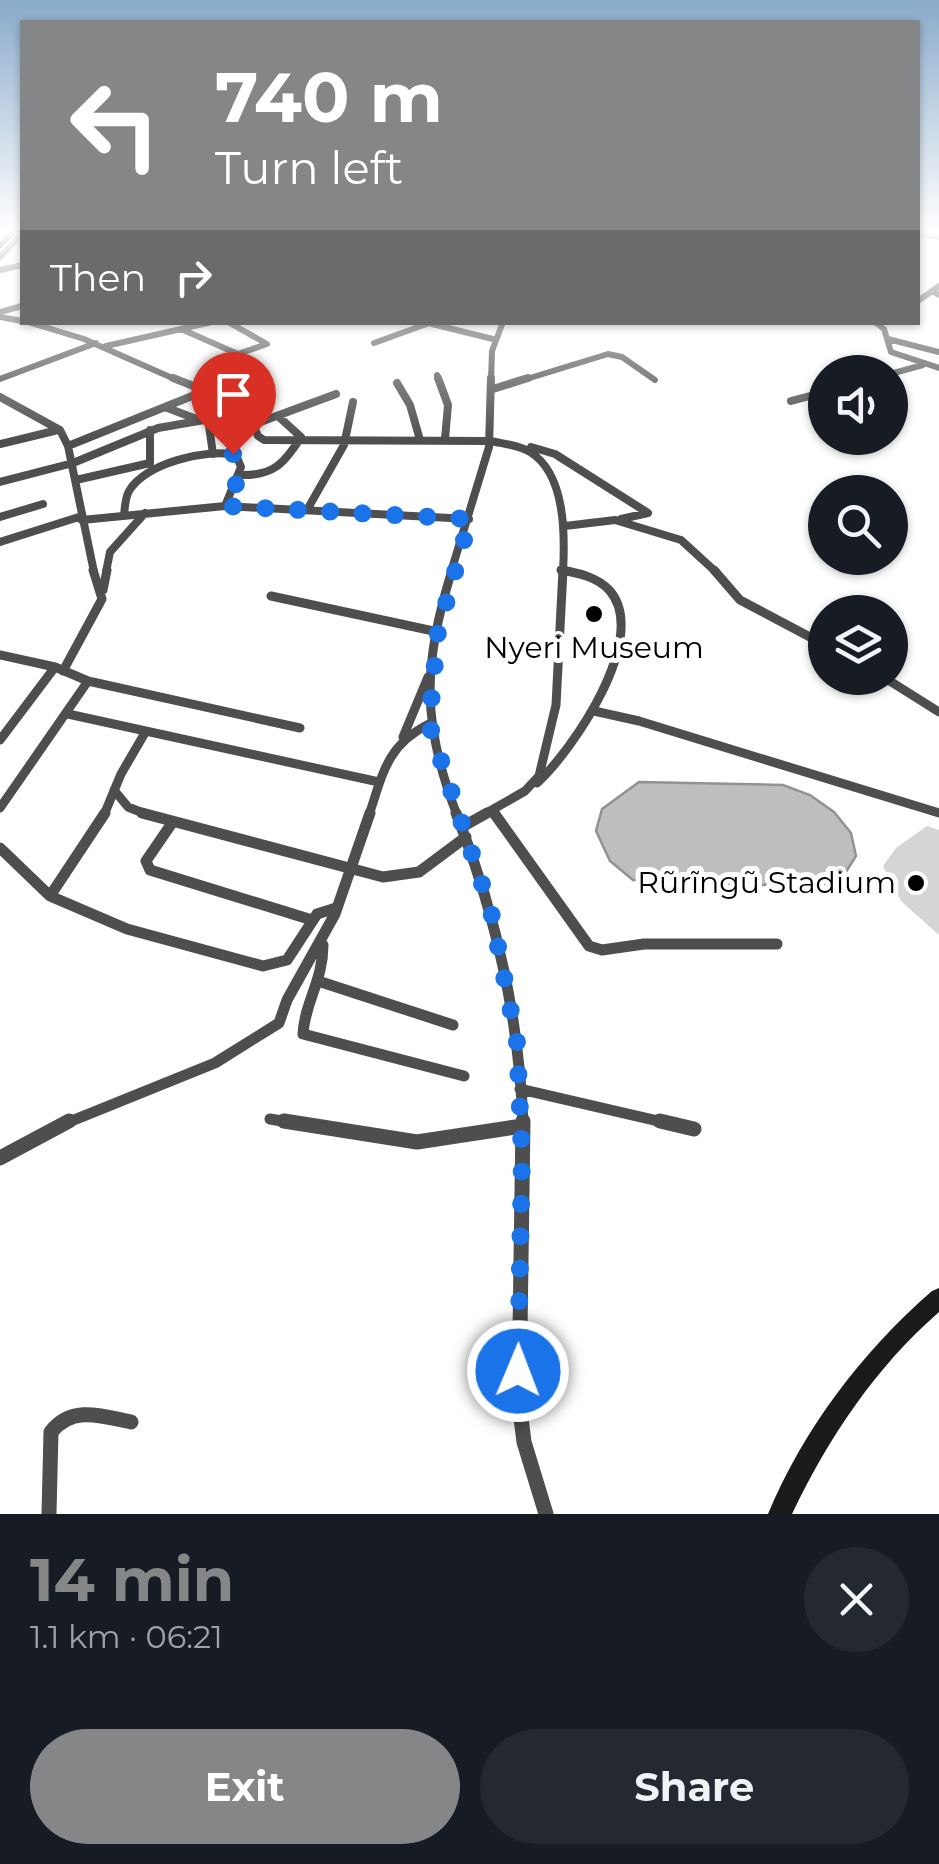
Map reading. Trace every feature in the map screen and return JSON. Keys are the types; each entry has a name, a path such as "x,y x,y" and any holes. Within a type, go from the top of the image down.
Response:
{"main road":[{"path":"780,1514 819,1437 844,1399 896,1338 939,1298"}],"street":[{"path":"37,325 101,344 172,381 245,406 258,436 264,440 512,444 556,454 648,512 565,526"},
{"path":"0,379 101,344 199,325"},
{"path":"181,329 233,353 245,354 267,344 233,325"},
{"path":"374,343 426,325"},
{"path":"440,325 493,339"},
{"path":"501,325 489,358 495,417 491,441 438,632 431,672 429,724 506,972 522,1126 519,1402 524,1442 546,1514"},
{"path":"887,326 892,352 939,368"},
{"path":"888,339 939,352"},
{"path":"493,388 608,354 622,357 654,380"},
{"path":"908,369 926,364"},
{"path":"437,376 448,405 445,440"},
{"path":"397,382 410,405 420,440"},
{"path":"68,446 203,392"},
{"path":"255,424 336,394"},
{"path":"0,396 58,430 68,446 102,596"},
{"path":"791,401 808,396"},
{"path":"307,510 346,441 354,414 353,402"},
{"path":"166,407 204,419"},
{"path":"0,482 72,463 150,430 250,412"},
{"path":"240,475 278,472 300,436 279,417"},
{"path":"204,419 214,454"},
{"path":"0,444 58,430"},
{"path":"76,480 150,463 150,430"},
{"path":"512,444 540,459 551,478 565,526 556,705 546,759 539,776 525,792"},
{"path":"124,515 127,494 141,480 171,463 214,454 236,456 240,475 225,506"},
{"path":"0,517 42,504"},
{"path":"0,542 82,518 225,506 470,519"},
{"path":"324,513 470,519"},
{"path":"0,740 59,669 100,606 110,552 145,514"},
{"path":"615,520 681,540 726,580 740,600 808,635"},
{"path":"114,790 128,807 172,823 349,871 382,877 412,876 433,866 464,832 556,769 594,712 612,665 619,612 607,588 585,576 560,570"},
{"path":"271,596 438,632"},
{"path":"0,655 88,680 300,728"},
{"path":"0,1158 98,1107 155,1089 226,1058 279,1024 284,999 301,980 323,939 380,782 431,672"},
{"path":"3,800 68,714 88,680"},
{"path":"908,692 939,712"},
{"path":"594,712 639,721 939,813"},
{"path":"68,714 380,782"},
{"path":"402,738 429,724"},
{"path":"50,896 104,816 146,731"},
{"path":"104,816 128,807"},
{"path":"493,810 589,946 602,950 644,944 776,944"},
{"path":"172,823 146,861 150,870 312,920"},
{"path":"0,848 50,896 126,930 270,967 287,960 321,910 336,908"},
{"path":"323,939 322,972 303,1034 464,1076"},
{"path":"318,981 453,1025"},
{"path":"520,1089 694,1129"},
{"path":"270,1120 417,1142 522,1126"},
{"path":"49,1514 51,1432 58,1420 81,1414 130,1422"}],"shaded area":[{"name":"Rũrĩngũ Stadium","path":"927,826 939,830 939,935 901,901 883,866 896,848"}],"building":[{"path":"639,782 783,785 810,795 834,812 851,833 856,856 844,875 817,887 633,880 610,861 596,831 602,809"}],"place":[{"name":"Nyeri Museum","path":"594,614"},
{"name":"Rũrĩngũ Stadium","path":"916,883"}],"route":[{"path":"233,454 239,460 240,475 225,506 470,519 452,569 438,632 431,672 429,724 491,911 517,1042 522,1126 518,1371"}]}
